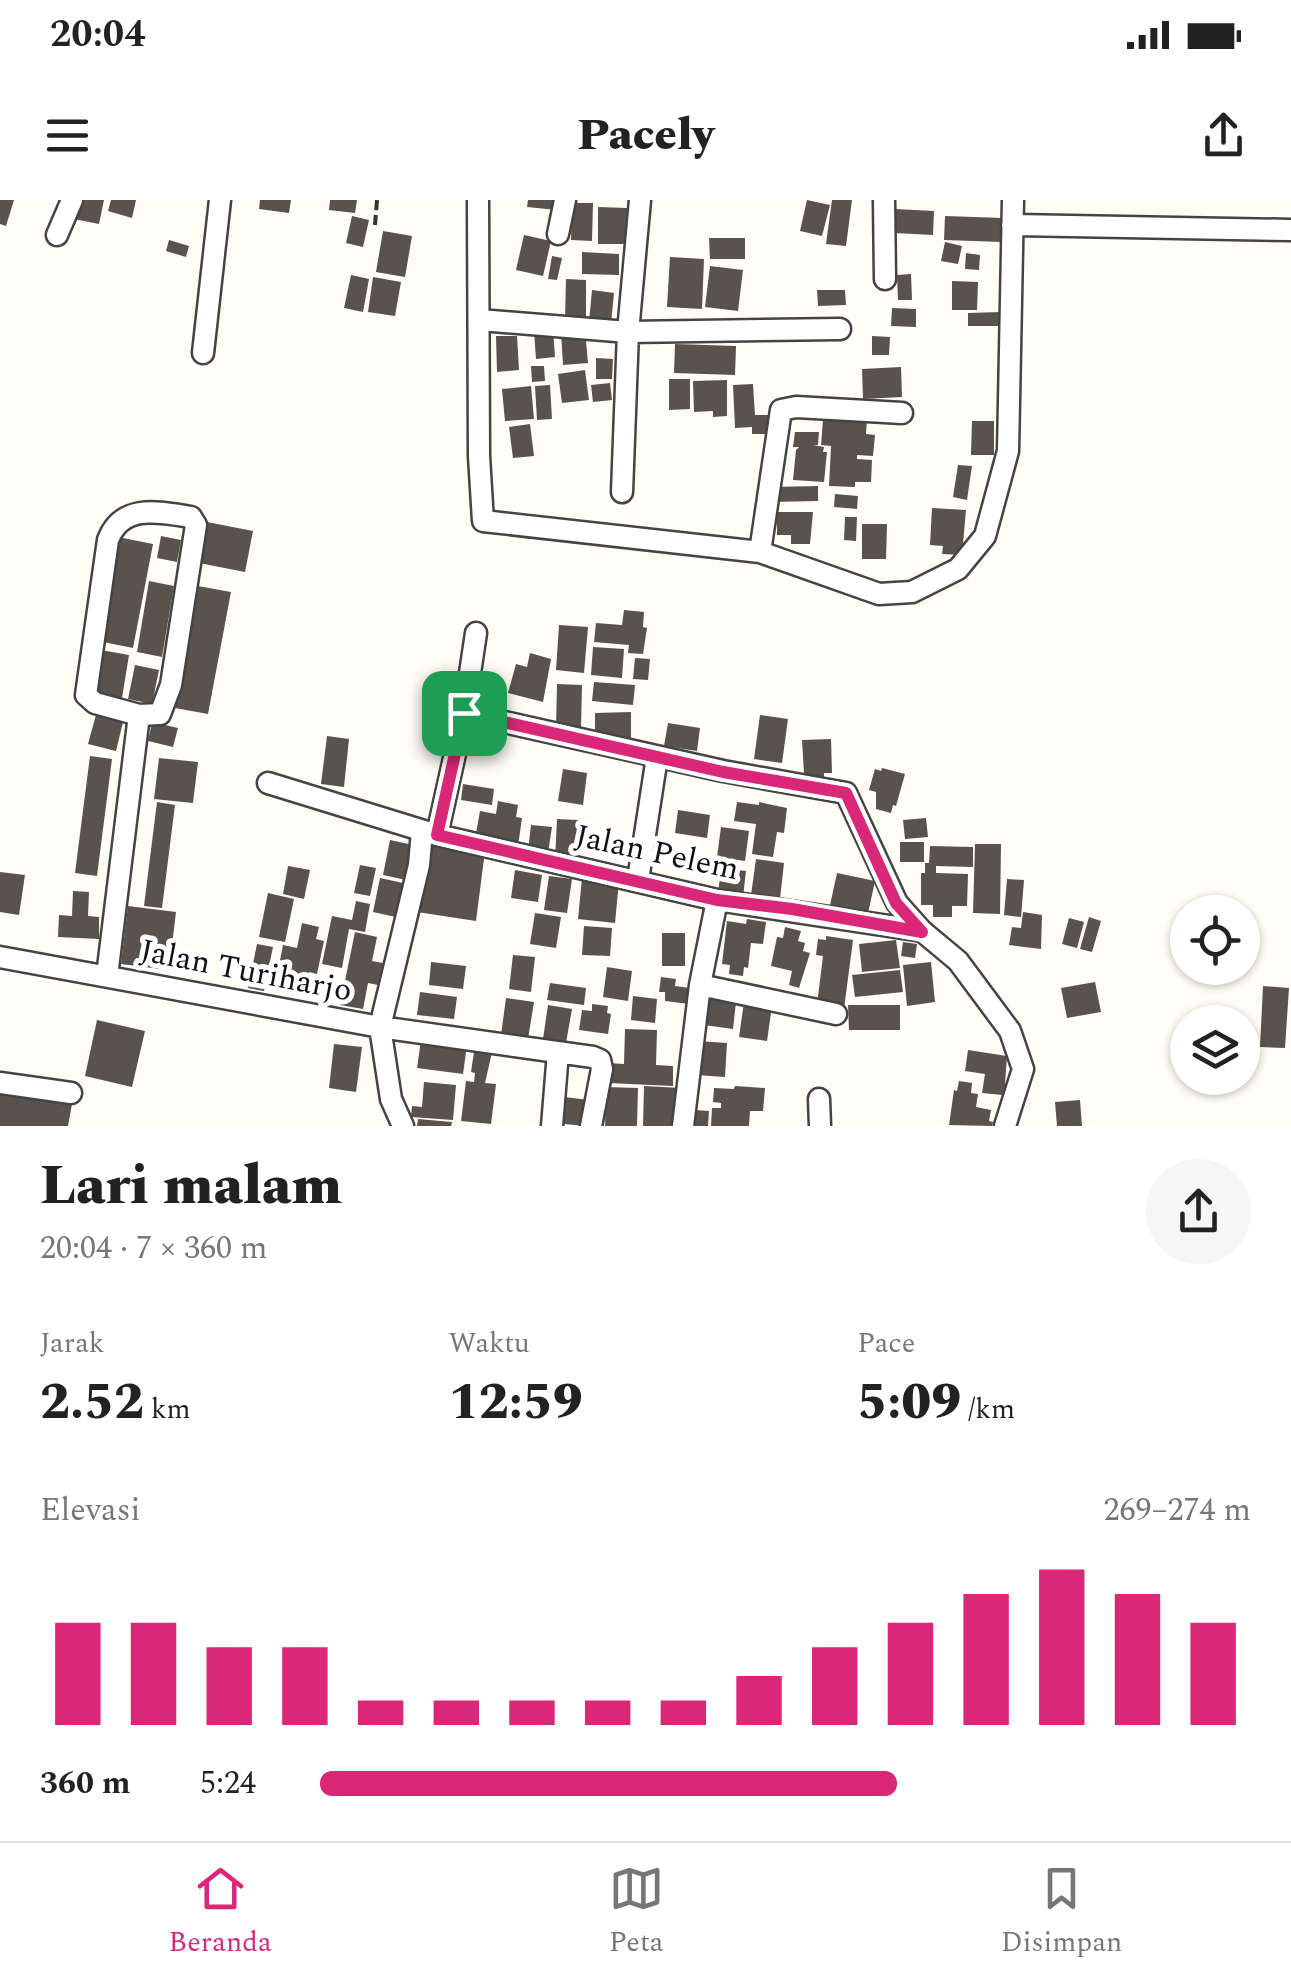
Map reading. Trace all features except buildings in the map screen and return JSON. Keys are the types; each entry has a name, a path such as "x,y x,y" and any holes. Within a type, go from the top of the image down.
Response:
{"street":[{"path":"57,235 72,200"},
{"path":"202,353 220,200"},
{"path":"478,200 478,456 484,521 760,552 879,594 912,592 958,570 985,536 1008,450 1012,200"},
{"path":"558,234 565,200"},
{"path":"622,492 628,332 640,200"},
{"path":"884,200 885,280"},
{"path":"1012,224 1291,230"},
{"path":"480,320 628,332 840,330"},
{"path":"760,552 781,410 796,407 902,413"},
{"path":"142,512 191,516 196,526 167,699 160,714 139,715 95,703 86,695 108,540 116,524 142,512"},
{"path":"476,634 464,713 419,865 380,1027 593,1057 602,1064 592,1126"},
{"path":"464,713 846,793 896,903 922,932 958,961 1010,1031 1023,1069 1005,1126"},
{"path":"107,976 139,715"},
{"path":"638,880 657,756"},
{"name":"Jalan Pelem","path":"268,783 430,833 717,900 922,932"},
{"path":"683,1126 700,985 717,900"},
{"name":"Jalan Turiharjo","path":"0,957 380,1027 390,1099 402,1126"},
{"path":"700,985 836,1014"},
{"path":"552,1126 558,1052"},
{"path":"0,1083 71,1093"},
{"path":"820,1099 820,1126"}],"path":[{"path":"375,225 377,200"}],"route":[{"path":"464,713 723,772 846,793 896,903 922,932 717,900 437,835 464,713"}]}
